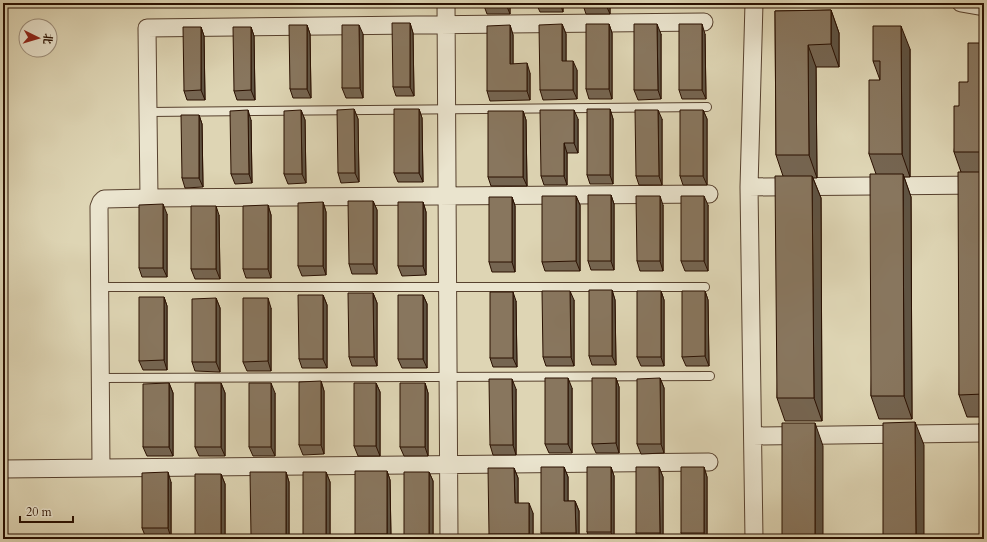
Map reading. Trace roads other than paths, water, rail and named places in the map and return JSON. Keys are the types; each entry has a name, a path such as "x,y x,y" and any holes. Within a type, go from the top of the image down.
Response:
{"street":[{"path":"446,3 449,539"},
{"path":"754,3 749,187 754,539"},
{"path":"961,3 984,7"},
{"path":"149,198 147,28 704,22"},
{"path":"749,187 984,185"},
{"path":"101,468 99,207 104,199 709,194"},
{"path":"753,436 984,433"},
{"path":"3,469 709,462"}],"lane":[{"path":"148,112 707,107"},
{"path":"100,287 705,287"},
{"path":"100,378 710,376"}]}
